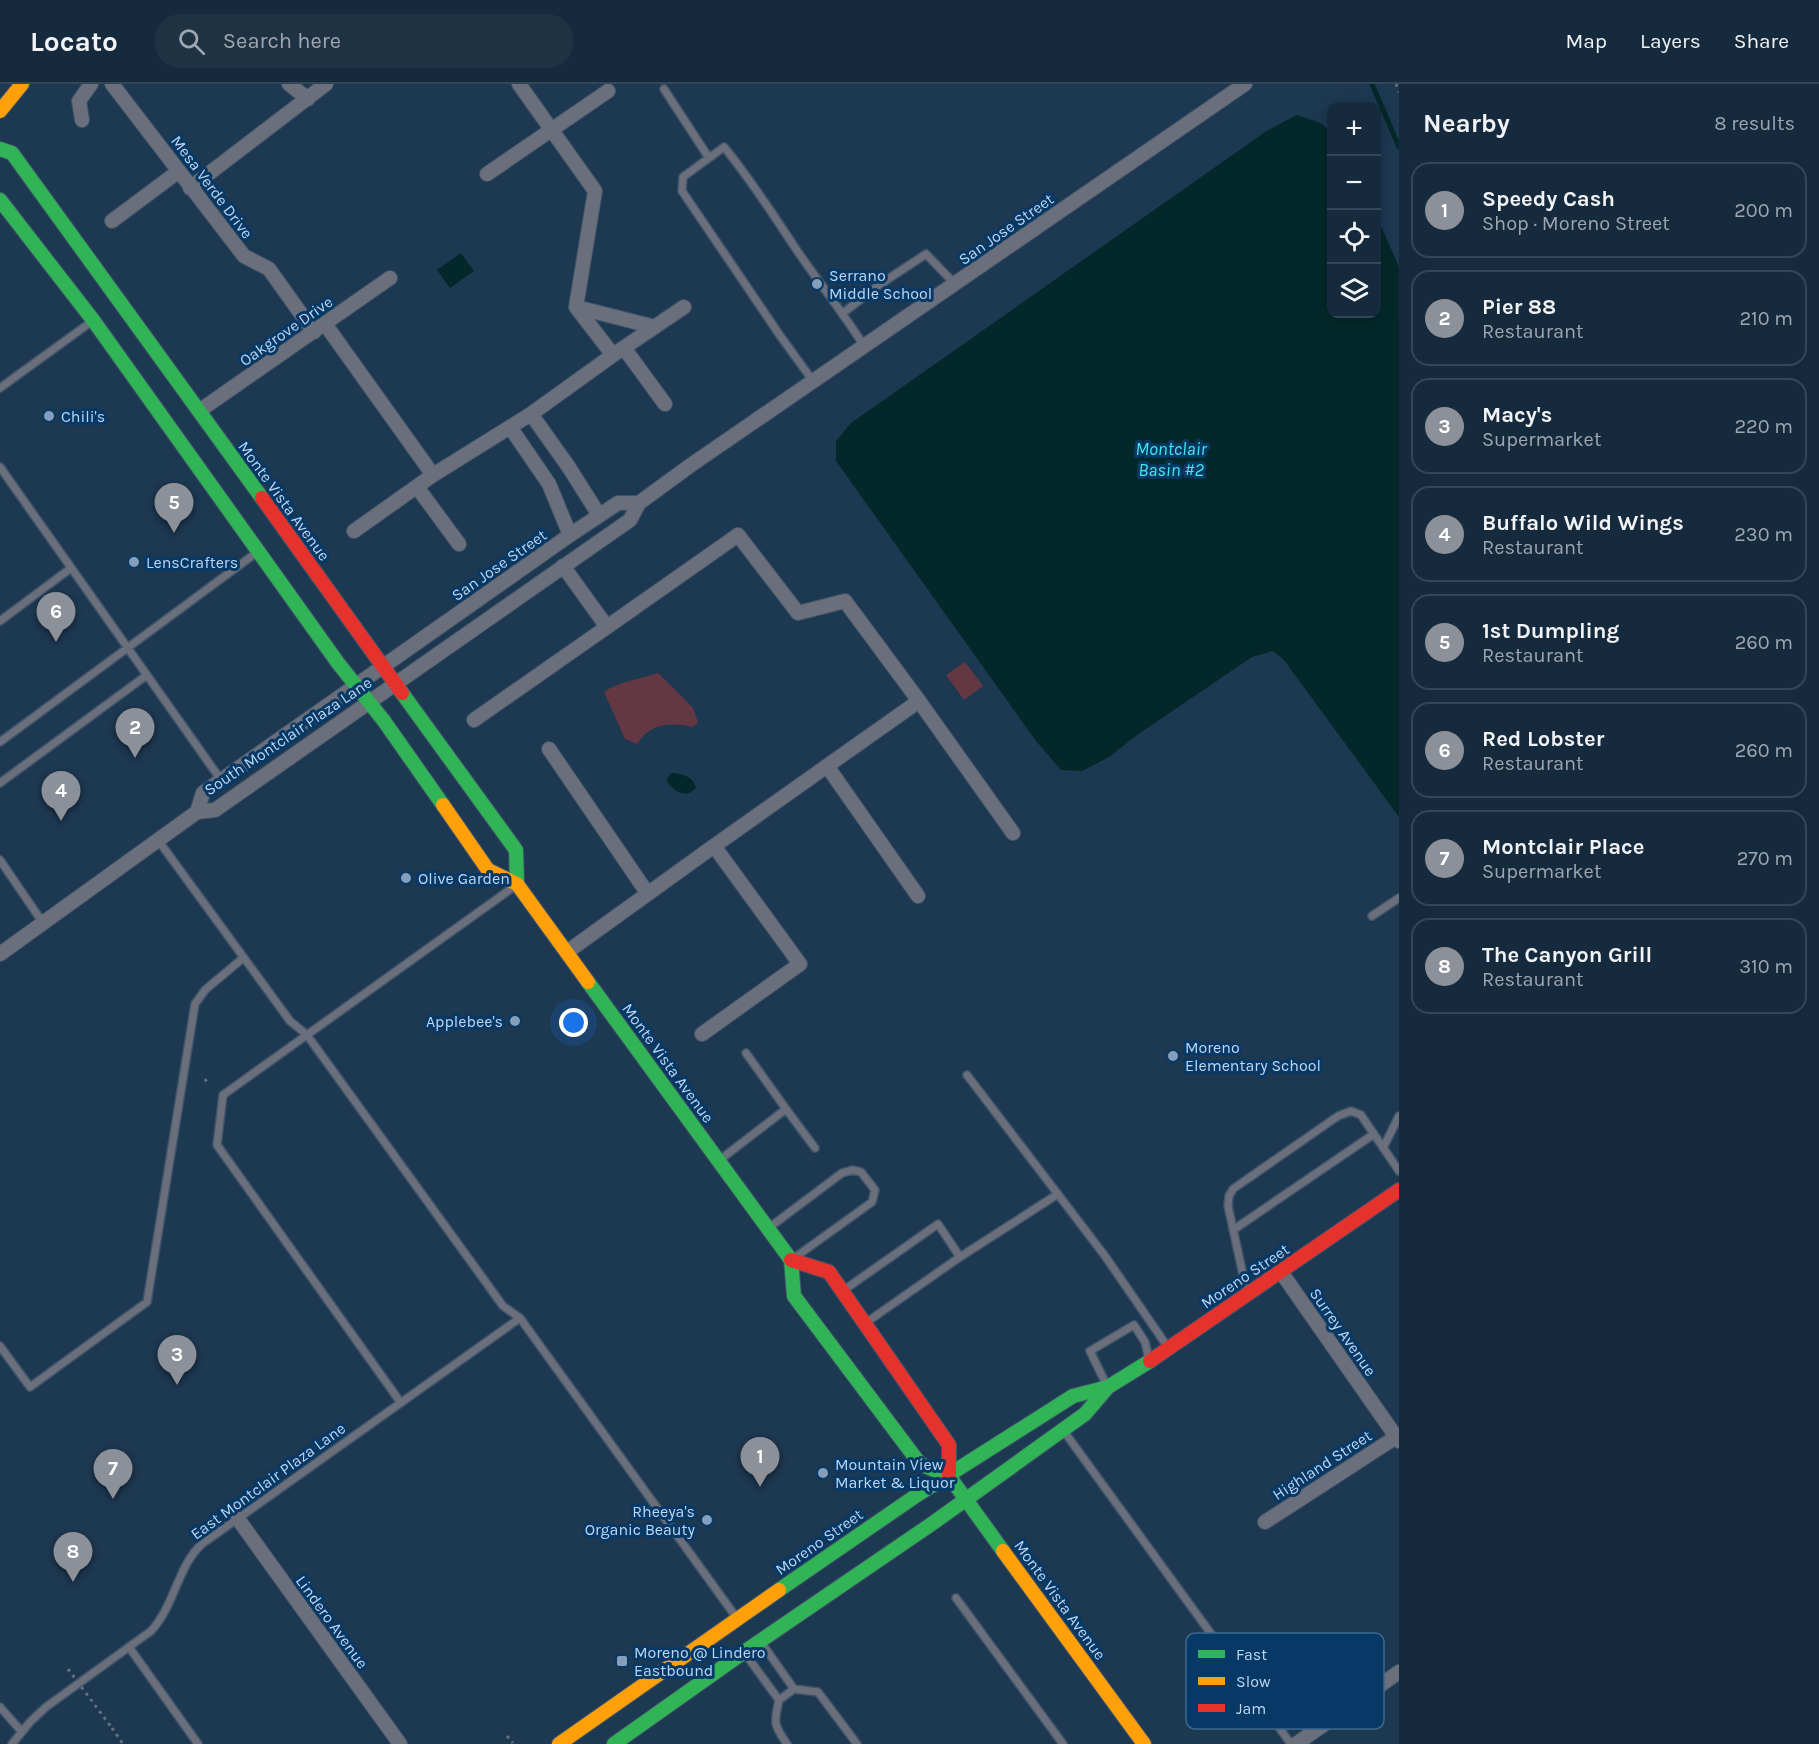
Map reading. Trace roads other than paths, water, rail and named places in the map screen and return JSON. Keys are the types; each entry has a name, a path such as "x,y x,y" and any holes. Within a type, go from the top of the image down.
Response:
{"main road":[{"path":"0,111 22,84"},
{"name":"Monte Vista Avenue","path":"0,149 12,153 516,850 517,884"},
{"name":"Monte Vista Avenue","path":"0,200 93,320 488,870 517,884 791,1260"},
{"name":"Moreno Street","path":"559,1744 652,1677 917,1495 1073,1396 1108,1387 1150,1361 1399,1190"},
{"path":"791,1260 829,1272 842,1292 949,1445 949,1476 920,1464 800,1305 794,1296 791,1260"},
{"name":"Moreno Street","path":"614,1744 1063,1430 1085,1414 1108,1387"},
{"name":"Monte Vista Avenue","path":"949,1476 1144,1744"}],"street":[{"path":"82,120 80,101 91,84"},
{"name":"Mesa Verde Drive","path":"112,84 244,256 269,269 319,328 433,475"},
{"path":"289,84 308,99"},
{"path":"190,188 326,84"},
{"path":"519,84 595,191 576,306"},
{"name":"San Jose Street","path":"395,683 630,520 639,503 1245,84"},
{"path":"487,174 608,91"},
{"path":"112,221 179,171"},
{"name":"Oakgrove Drive","path":"200,411 390,278"},
{"path":"576,306 655,327"},
{"path":"576,306 665,404"},
{"path":"354,531 433,475 531,414 684,307"},
{"path":"531,414 599,515"},
{"path":"510,427 549,484 570,535"},
{"path":"417,487 459,544"},
{"name":"San Jose Street","path":"383,666 599,515 618,503 639,503"},
{"path":"474,720 738,535 798,612 845,601 1013,834"},
{"path":"563,566 607,627"},
{"name":"South Montclair Plaza Lane","path":"197,812 203,793 383,666"},
{"name":"South Montclair Plaza Lane","path":"0,954 197,812 214,810 395,683"},
{"path":"567,952 919,701"},
{"path":"549,749 648,894"},
{"path":"827,766 918,896"},
{"path":"702,1034 800,964 714,846"},
{"name":"Surrey Avenue","path":"1281,1272 1397,1439"},
{"name":"Highland Street","path":"1265,1522 1397,1439"},
{"name":"Lindero Avenue","path":"238,1519 400,1744"},
{"path":"1384,1682 1399,1672"},
{"path":"1296,1744 1317,1729"}],"lane":[{"path":"664,89 709,158"},
{"path":"813,381 682,191 682,177 724,147 752,181 864,346"},
{"path":"843,313 879,285 926,254 955,284"},
{"path":"0,388 93,320"},
{"path":"0,467 221,780"},
{"path":"0,742 258,552"},
{"path":"0,621 71,568"},
{"path":"0,783 147,675"},
{"path":"158,840 290,1022 307,1035 503,1306 520,1318 737,1619"},
{"path":"0,860 43,923"},
{"path":"401,1403 217,1145 223,1095 517,884"},
{"path":"1372,916 1399,898"},
{"path":"0,1346 30,1387 147,1302 195,1004 205,990 243,957"},
{"path":"746,1053 815,1149"},
{"path":"967,1075 1106,1256 1168,1348"},
{"path":"719,1161 786,1109"},
{"path":"1247,1294 1228,1206 1229,1196 1233,1189 1338,1116 1351,1111 1361,1115 1399,1171"},
{"path":"1383,1148 1399,1116"},
{"path":"1233,1230 1374,1134"},
{"path":"768,1228 842,1173 853,1170 861,1172 875,1190 872,1202 791,1260"},
{"path":"864,1323 960,1257 1058,1194"},
{"path":"842,1292 938,1224 960,1257"},
{"name":"East Montclair Plaza Lane","path":"12,1744 46,1707 159,1623 193,1552 520,1318"},
{"path":"1108,1387 1090,1351 1134,1325 1145,1342 1150,1361"},
{"path":"1063,1430 1210,1633"},
{"path":"956,1598 1064,1744"},
{"path":"760,1641 794,1689"},
{"path":"129,1647 198,1744"},
{"path":"744,1652 779,1700 775,1728 787,1744"},
{"path":"779,1700 794,1689 818,1692 857,1744"},
{"path":"0,1707 22,1732"},
{"path":"1280,1729 1291,1744"}],"water":[{"name":"Montclair Basin #2","path":"1297,115 1321,123 1327,128 1327,318 1381,318 1381,226 1399,267 1399,817 1284,660 1273,651 1252,657 1137,735 1109,757 1082,771 1061,770 1036,741 836,461 836,441 851,423 1268,130"},
{"path":"461,253 474,271 450,288 437,270"},
{"path":"672,773 687,776 696,788 684,794 675,790 666,779"}],"waterway":[{"path":"1372,84 1399,147"}],"place":[{"name":"Serrano Middle School","path":"817,284"},
{"name":"Chili's","path":"49,416"},
{"name":"1st Dumpling","path":"174,533"},
{"name":"LensCrafters","path":"134,562"},
{"name":"Red Lobster","path":"56,642"},
{"name":"Pier 88","path":"135,758"},
{"name":"Buffalo Wild Wings","path":"61,821"},
{"name":"Olive Garden","path":"406,878"},
{"name":"Applebee's","path":"515,1021"},
{"name":"Moreno Elementary School","path":"1173,1056"},
{"name":"Macy's","path":"177,1385"},
{"name":"Mountain View Market & Liquor","path":"823,1473"},
{"name":"Speedy Cash","path":"760,1487"},
{"name":"Montclair Place","path":"113,1499"},
{"name":"Rheeya's Organic Beauty","path":"707,1520"},
{"name":"The Canyon Grill","path":"73,1582"},
{"name":"Moreno @ Lindero Eastbound","path":"622,1661"}]}
